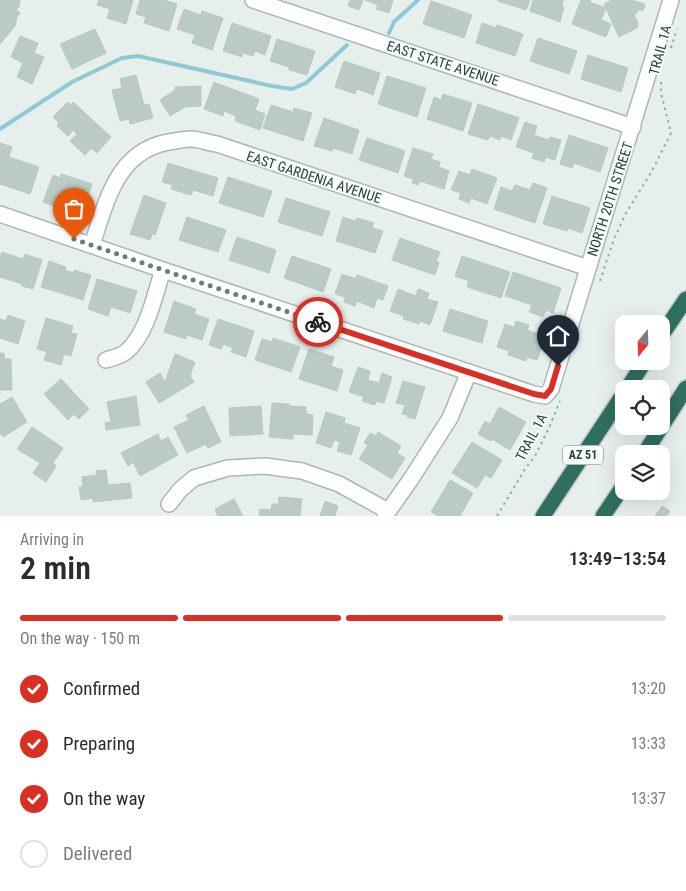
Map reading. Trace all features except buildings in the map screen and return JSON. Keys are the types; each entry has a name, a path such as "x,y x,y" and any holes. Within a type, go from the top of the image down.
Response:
{"highway":[{"path":"670,323 686,299"},
{"path":"650,445 686,388"},
{"name":"AZ 51","path":"543,516 615,407"},
{"path":"604,516 615,499"}],"street":[{"name":"EAST STATE AVENUE","path":"253,0 633,127"},
{"name":"NORTH 20TH STREET","path":"553,398 551,389 671,0"},
{"name":"EAST GARDENIA AVENUE","path":"92,245 115,180 135,157 148,147 166,142 190,139 217,144 588,268"},
{"path":"0,214 534,394 553,398"},
{"path":"106,360 126,352 138,337 146,321 163,270"},
{"path":"169,504 180,490 194,478 228,468 264,466 302,471 339,484 387,514 450,418 469,372"}],"path":[{"name":"TRAIL 1A","path":"671,50 677,28"},
{"name":"TRAIL 1A","path":"599,283 614,239 626,213 652,171 671,133 661,93 661,75"},
{"name":"TRAIL 1A","path":"497,516 535,456 549,428 553,398"}],"waterway":[{"path":"389,33 394,22 418,0"},
{"path":"0,129 72,82 122,58 138,56 292,89 306,83 347,45"}],"way so far":[{"path":"74,239 318,322"}],"route":[{"path":"318,322 534,394 545,396 551,389 558,366"}]}
